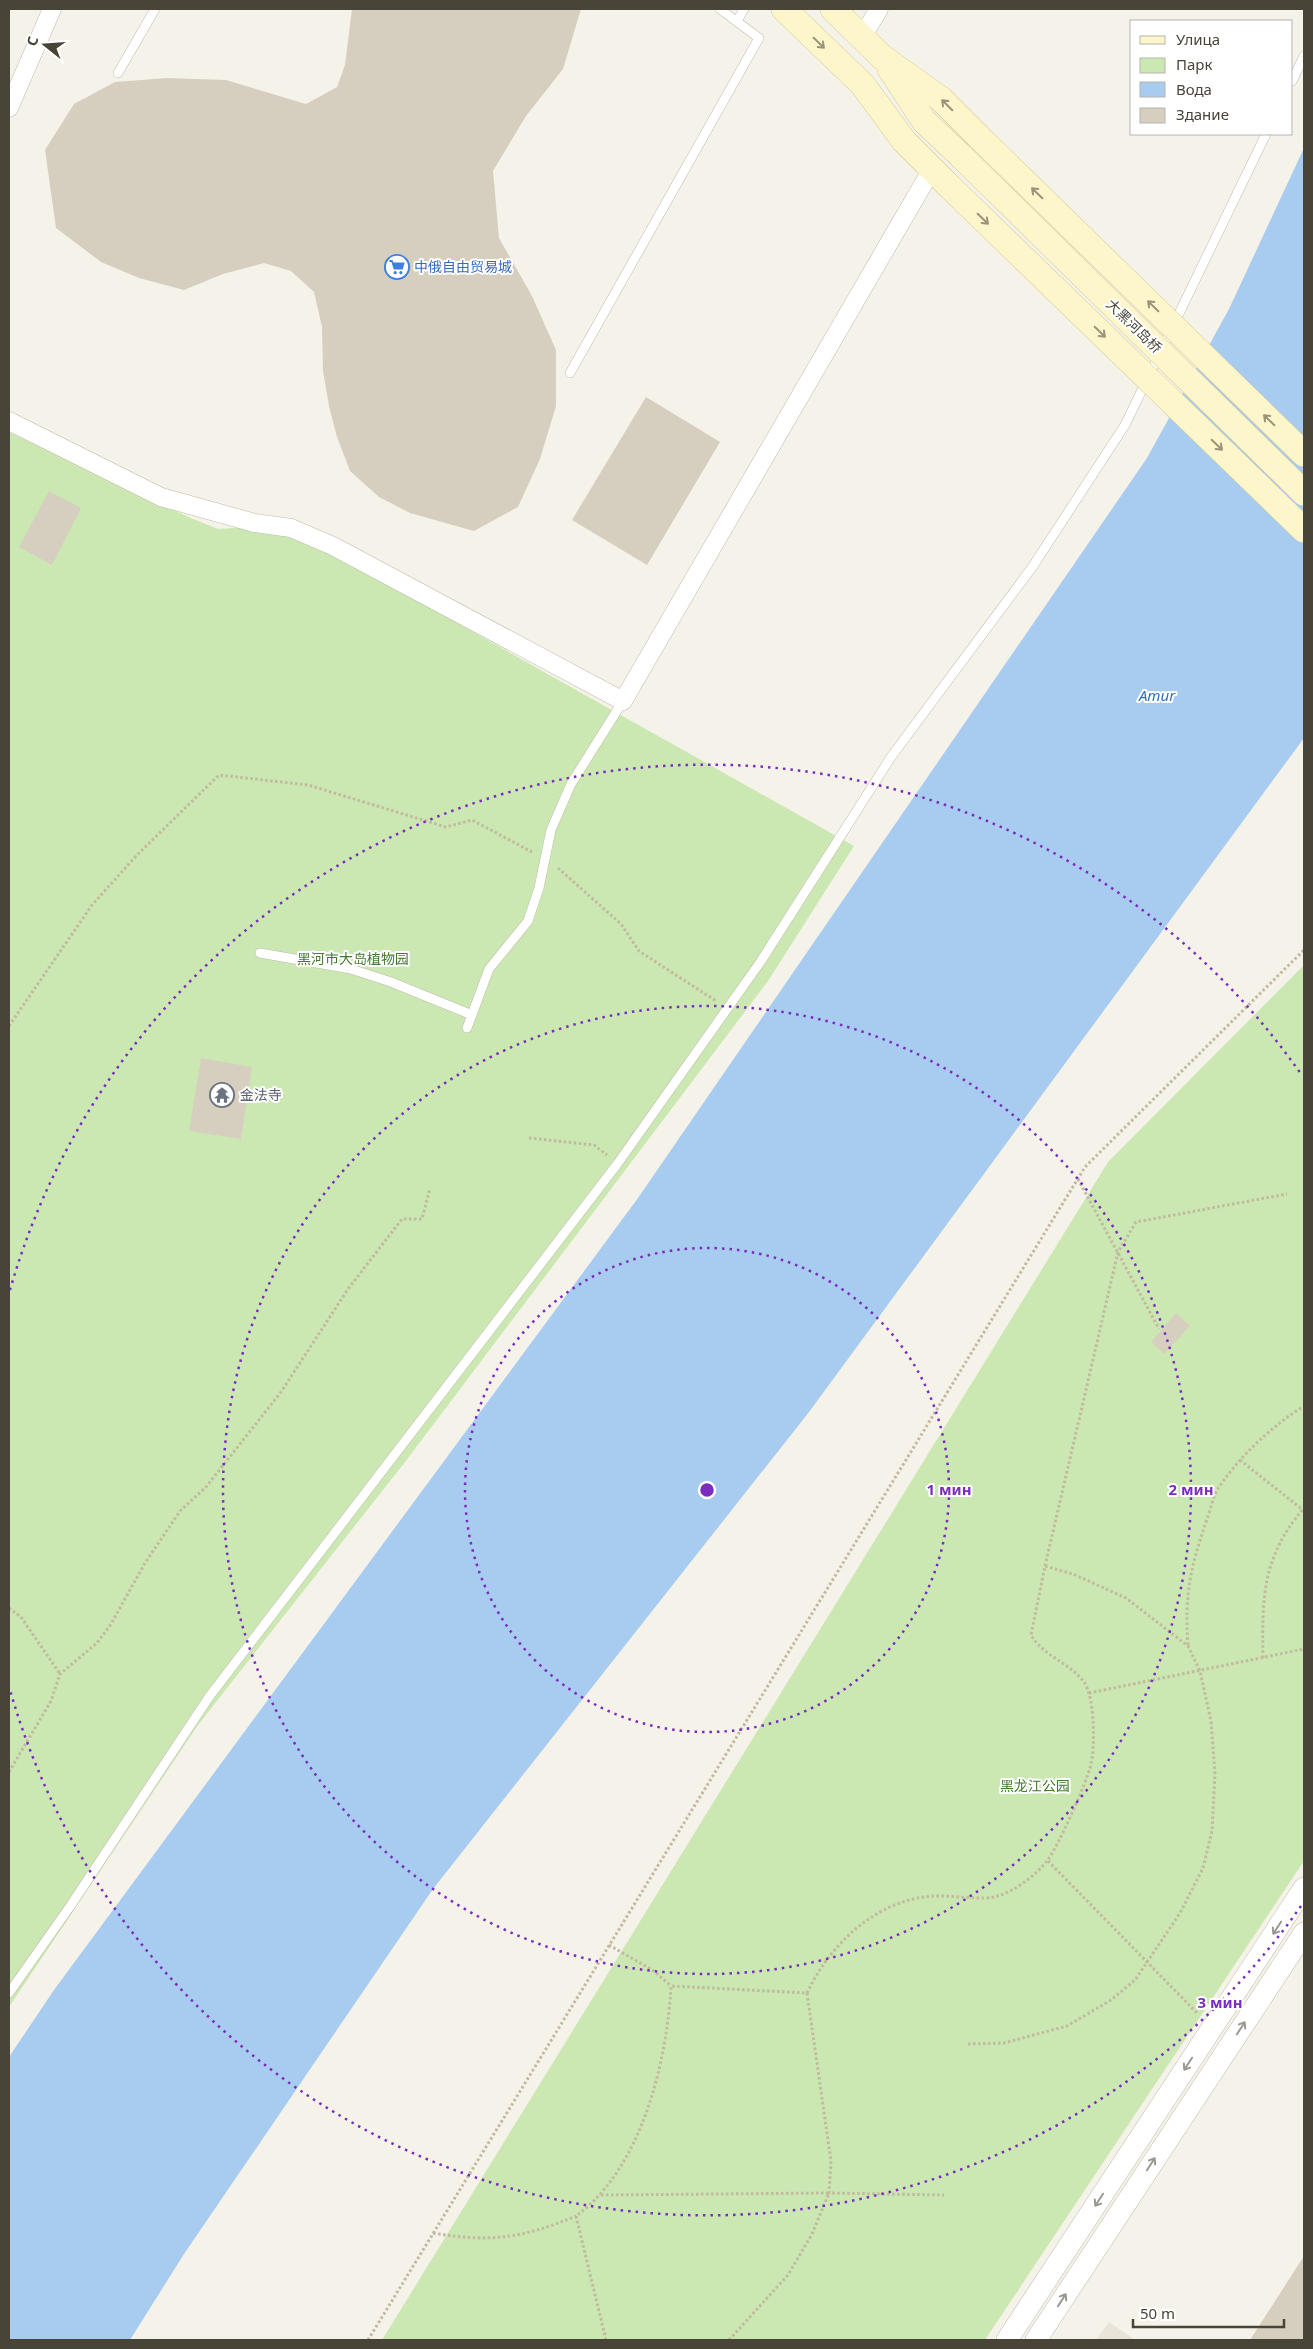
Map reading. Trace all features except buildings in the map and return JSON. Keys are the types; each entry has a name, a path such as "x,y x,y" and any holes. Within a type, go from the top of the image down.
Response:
{"main road":[{"path":"784,9 863,85 904,141 1304,530"},
{"path":"833,9 882,57 941,99 1304,454"},
{"path":"882,57 924,121"},
{"path":"863,85 924,121"},
{"name":"大黑河岛桥","path":"924,121 1304,493"}],"street":[{"path":"9,108 52,9"},
{"path":"862,37 879,9"},
{"path":"9,421 162,498 255,523 291,528 333,546 623,701 940,177"},
{"path":"1007,2340 1304,1888"},
{"path":"1036,2340 1304,1933"}],"lane":[{"path":"118,73 154,9"},
{"path":"570,373 759,38 720,9"},
{"path":"737,21 744,9"},
{"path":"1293,79 1304,56"},
{"path":"9,1993 71,1905 209,1697 618,1163 729,1009 891,756 1033,566 1125,425 1266,135"},
{"path":"467,1028 489,969 528,920 545,860 551,830 571,784 623,701"},
{"path":"260,953 351,970 391,982 472,1015"}],"path":[{"path":"9,1026 92,905 137,855 219,775 308,785 446,827 472,820 555,866 621,924 639,951 729,1009"},
{"path":"368,2340 1085,1167 1304,950"},
{"path":"529,1138 594,1145 618,1163"},
{"path":"1078,1179 1160,1329"},
{"path":"9,1772 51,1701 60,1674 102,1637 145,1563 180,1511 206,1487 281,1392 348,1289 402,1219 422,1220 430,1188"},
{"path":"729,2340 788,2275 812,2234 829,2193 831,2161 807,1993 831,1953 860,1924 897,1904 932,1896 997,1897 1027,1880 1048,1861 1074,1809 1091,1764 1093,1714 1089,1693 1084,1682 1037,1646 1031,1635 1045,1566 1118,1252 1136,1222 1287,1194"},
{"path":"967,2044 1004,2043 1067,2026 1111,2000 1135,1980 1149,1963 1180,1912 1203,1868 1212,1831 1216,1774 1210,1721 1200,1671 1188,1646 1186,1611 1191,1570 1218,1488 1240,1460 1289,1415 1304,1406"},
{"path":"1240,1460 1304,1509 1272,1558 1262,1604 1263,1658"},
{"path":"1045,1566 1072,1574 1126,1598 1188,1646"},
{"path":"9,1608 21,1617 60,1674"},
{"path":"1089,1693 1304,1649"},
{"path":"1048,1861 1198,2014"},
{"path":"609,1945 654,1971 670,1986 807,1993"},
{"path":"433,2233 469,2239 514,2236 547,2228 576,2216 601,2195 617,2172 630,2147 652,2096 661,2054 670,1986"},
{"path":"601,2195 829,2193 944,2195"},
{"path":"576,2216 606,2340"}],"shaded area":[{"path":"1109,2322 1135,2340 1096,2340"}],"green space":[{"name":"黑河市大岛植物园","path":"9,432 218,529 248,527 295,536 327,550 854,846 768,981 405,1462 198,1725 9,2007"},
{"name":"黑龙江公园","path":"1304,965 1304,1861 985,2340 382,2340 1108,1162"}],"water":[{"name":"Amur","path":"1304,148 1304,738 809,1412 433,1889 184,2254 130,2340 9,2340 9,2057 54,1990 638,1198 1147,458 1229,309"}],"place":[{"name":"中俄自由贸易城","path":"397,267"},
{"name":"金法寺","path":"222,1095"}]}
